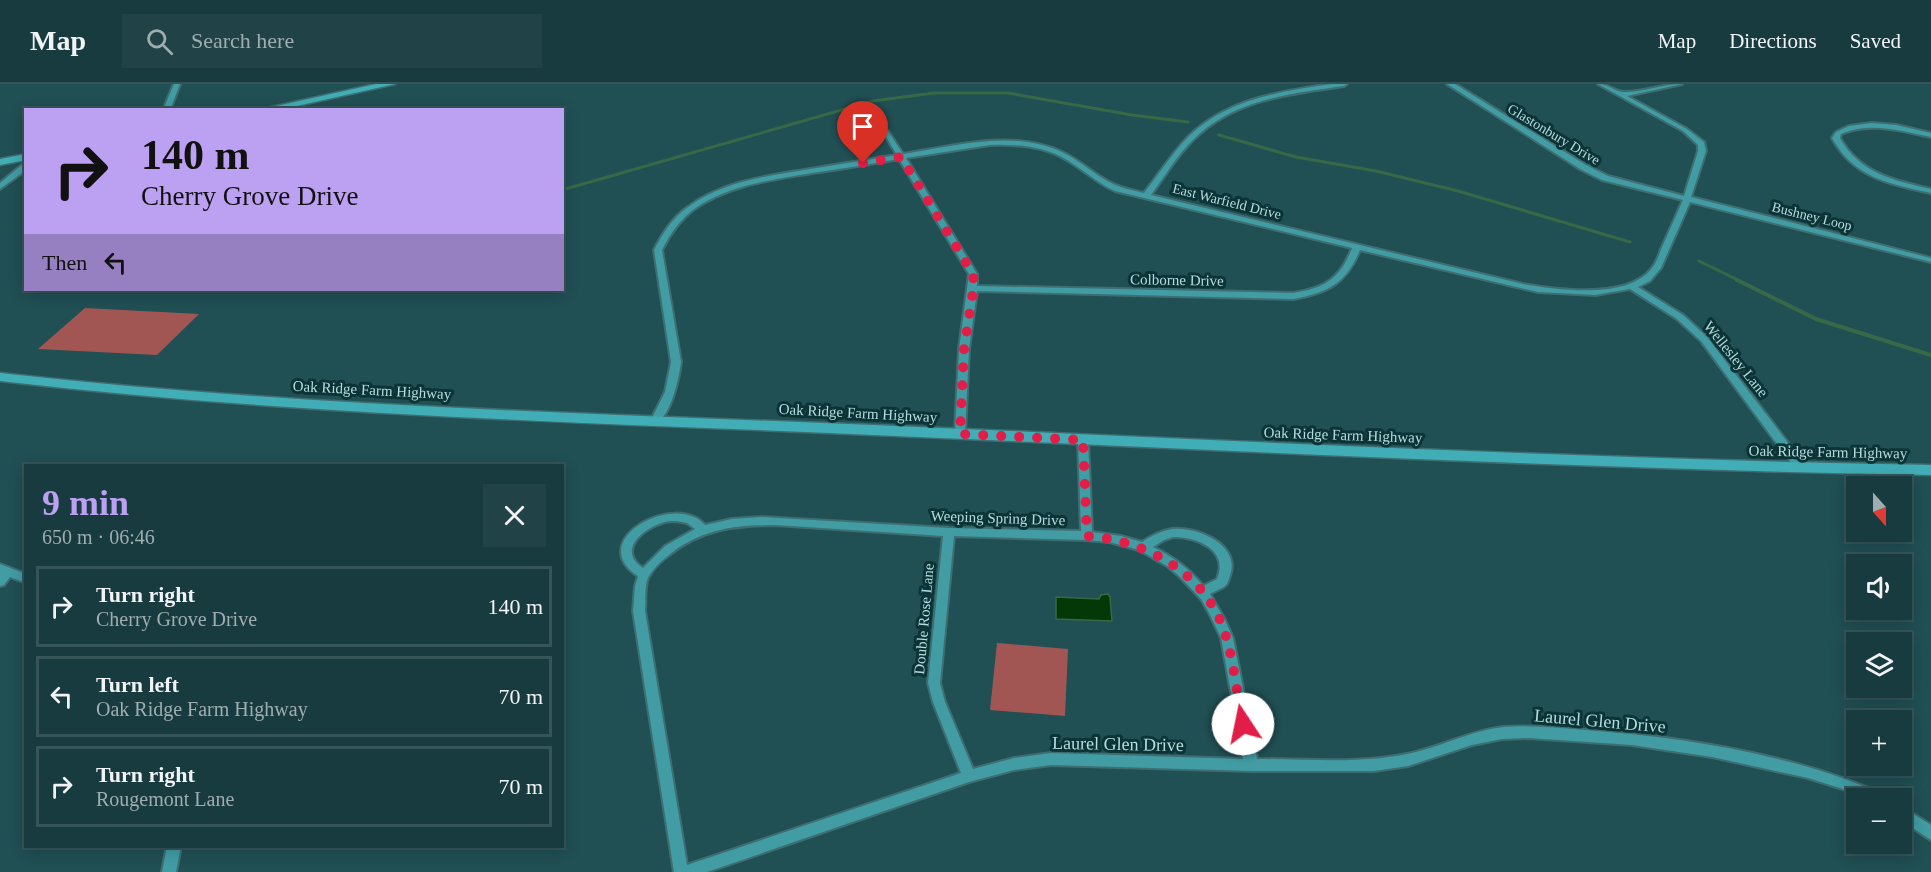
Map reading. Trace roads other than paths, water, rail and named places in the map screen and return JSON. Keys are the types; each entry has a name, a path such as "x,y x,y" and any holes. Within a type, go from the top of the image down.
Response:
{"main road":[{"path":"272,108 390,84"},
{"path":"0,162 24,157"},
{"name":"Oak Ridge Farm Highway","path":"0,377 112,390 260,401 1687,466 1931,470"}],"street":[{"path":"167,108 177,84"},
{"path":"1146,195 1191,138 1237,105 1261,98 1344,84"},
{"name":"Glastonbury Drive","path":"1450,84 1593,173 1687,199"},
{"path":"1601,84 1685,130 1701,144 1702,151 1687,199 1651,278 1631,286"},
{"path":"1621,95 1679,84"},
{"path":"1931,135 1869,125 1845,128 1838,133 1836,138 1849,157 1864,170 1890,181 1931,192"},
{"path":"886,132 973,274 964,349 960,434"},
{"name":"East Warfield Drive","path":"656,420 667,402 675,377 676,362 658,250 665,234 694,205 736,185 768,178 999,141 1023,143 1062,154 1103,183 1146,195 1524,287 1557,293 1598,292 1631,286"},
{"path":"0,187 24,168"},
{"name":"Bushney Loop","path":"1687,199 1931,260"},
{"name":"Colborne Drive","path":"973,288 1293,296 1317,293 1332,284 1350,267 1357,246"},
{"name":"Wellesley Lane","path":"1631,286 1680,317 1704,339 1801,468"},
{"path":"1083,440 1087,536"},
{"path":"681,872 639,610 642,580 645,574 629,563 626,556 627,546 634,534 649,523 677,516 686,517 703,529"},
{"name":"Weeping Spring Drive","path":"645,574 675,544 703,529 727,523 761,520 949,532 1087,536 1119,540 1144,547 1184,574 1203,592 1220,619 1227,638 1251,765"},
{"name":"Double Rose Lane","path":"949,532 934,683 939,702 969,776"},
{"path":"1144,547 1159,537 1177,532 1196,536 1213,544 1223,556 1226,568 1222,582 1203,592"},
{"path":"0,582 4,569 24,578"},
{"name":"Laurel Glen Drive","path":"687,872 969,776 1014,764 1051,759 1251,765 1374,765 1408,760 1472,739 1502,733 1529,732 1632,739 1712,751 1808,772 1855,788"},
{"path":"1912,820 1931,833"},
{"path":"170,872 174,848"}],"waterway":[{"path":"564,189 873,101 934,93 1008,93 1132,115 1188,122"},
{"path":"1219,135 1296,157 1376,171 1458,191 1630,242"},
{"path":"1699,261 1740,281"},
{"path":"1737,280 1816,319 1931,355"}]}
